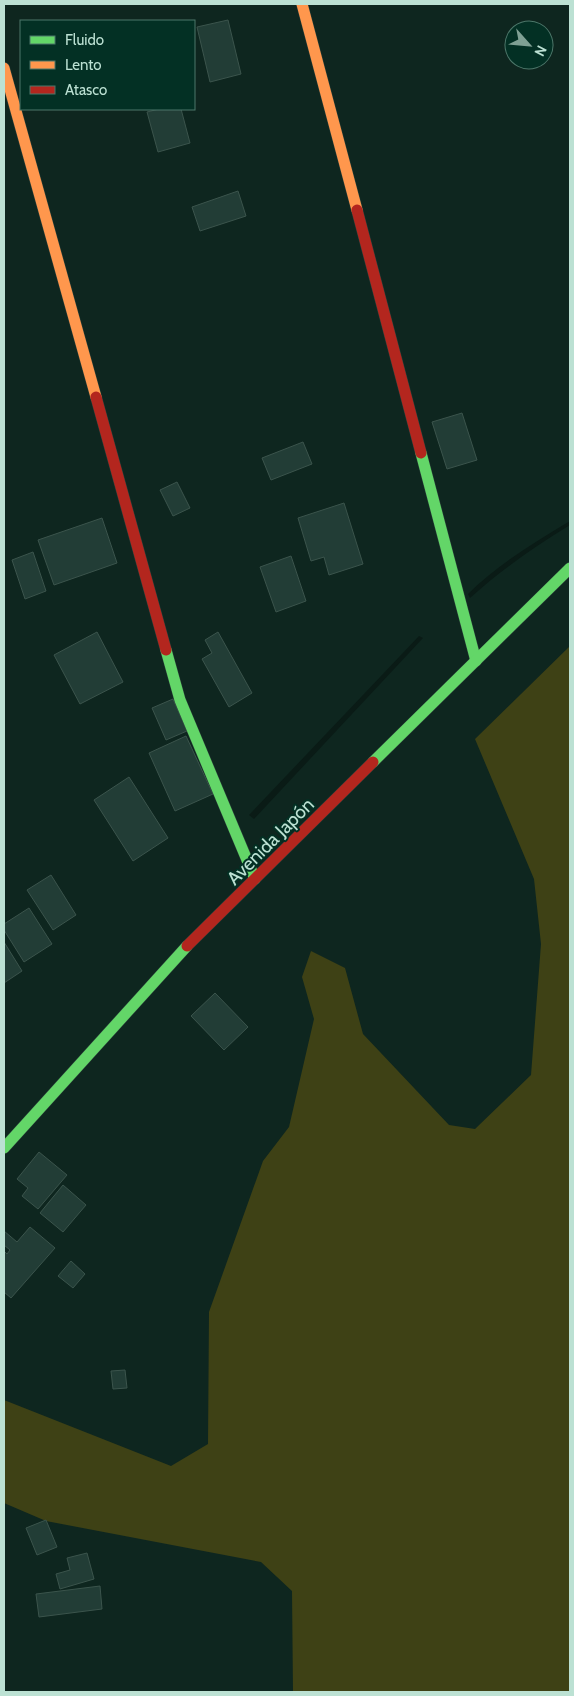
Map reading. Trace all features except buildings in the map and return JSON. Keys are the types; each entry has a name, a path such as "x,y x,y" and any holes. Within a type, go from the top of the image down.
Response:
{"street":[{"path":"302,4 476,662"},
{"path":"4,68 180,700 255,879"},
{"name":"Avenida Japón","path":"4,1148 175,958 570,568"}],"green space":[{"path":"570,646 570,1692 293,1692 292,1591 261,1562 46,1521 4,1503 4,1400 171,1466 208,1444 209,1312 263,1161 289,1127 314,1019 302,977 311,951 345,968 363,1034 449,1125 475,1129 531,1075 541,944 534,879 475,739"}],"water":[{"path":"570,521 570,525 518,559 470,598 468,594 492,573 517,554"},
{"path":"419,636 423,638 254,819 249,815"}],"traffic: fast":[{"path":"421,453 476,661"},
{"path":"373,762 570,568"},
{"path":"166,650 180,700 255,879"},
{"path":"4,1148 187,946"}],"traffic: slow":[{"path":"302,4 357,210"},
{"path":"4,68 96,397"}],"traffic: jam":[{"path":"357,210 421,453"},
{"path":"96,397 166,650"},
{"path":"187,946 373,762"}]}
